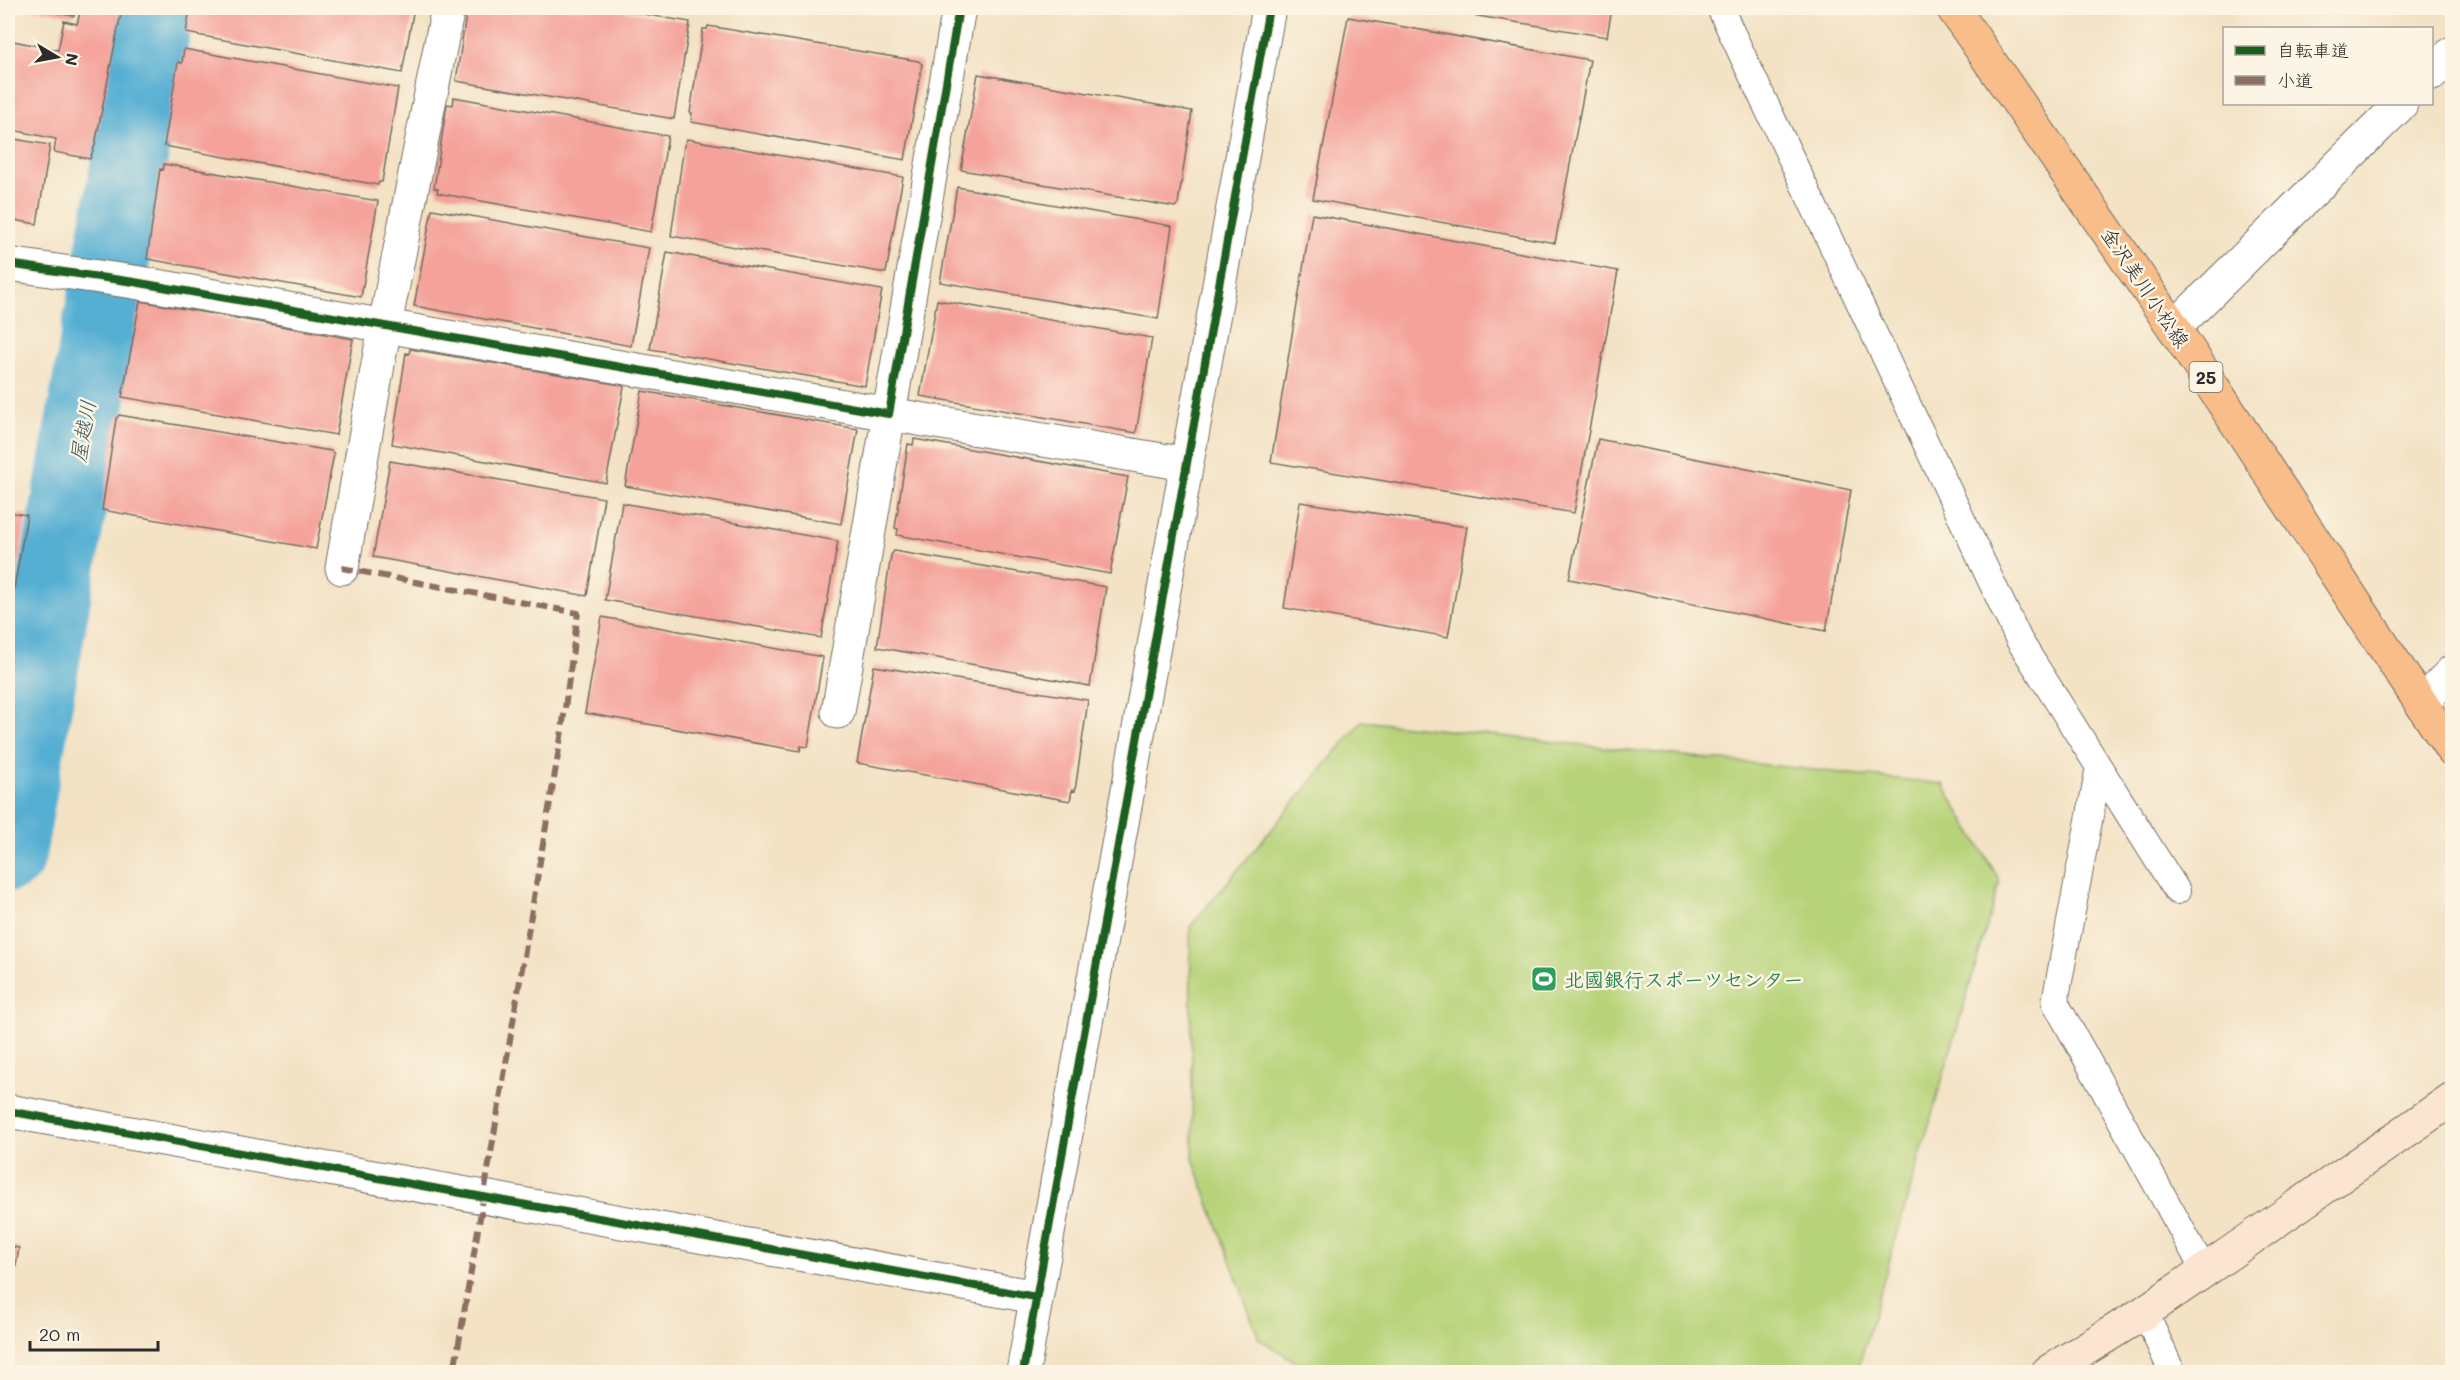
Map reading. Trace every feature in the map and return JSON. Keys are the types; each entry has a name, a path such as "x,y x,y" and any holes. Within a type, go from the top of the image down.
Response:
{"main road":[{"name":"金沢美川小松線","path":"1953,8 2174,327 2452,750"}],"street":[{"path":"342,568 385,326 448,8"},
{"path":"838,712 959,8"},
{"path":"1023,1372 1269,8"},
{"path":"2433,73 2452,53"},
{"path":"2174,327 2400,105"},
{"path":"8,264 79,276 134,282 1186,465"},
{"path":"2422,702 2452,672"},
{"path":"2048,1372 2145,1312 2452,1099"},
{"path":"8,1111 1036,1297"}],"lane":[{"path":"1720,8 2019,640 2177,891"},
{"path":"2099,766 2055,1002 2205,1270"},
{"path":"2145,1312 2172,1372"}],"green space":[{"path":"1362,721 1943,784 2000,881 1857,1372 1312,1372 1259,1339 1193,1159 1190,927"}],"building":[{"path":"30,8 75,8 74,16"},
{"path":"81,8 122,8 95,145 90,159 54,152 56,139 8,129 8,40 58,50 64,21 77,24"},
{"path":"190,8 414,8 402,73 186,33"},
{"path":"467,8 608,8 690,22 674,119 456,81"},
{"path":"1429,8 1612,8 1607,37"},
{"path":"1348,17 1590,60 1555,243 1313,199"},
{"path":"708,26 918,61 922,64 905,160 691,122 692,113 690,113 703,29 707,29"},
{"path":"184,49 398,88 382,182 378,185 164,146 178,62 182,63"},
{"path":"978,74 1192,111 1178,204 1175,207 961,170"},
{"path":"454,97 668,136 651,232 437,193 438,189 434,188 447,104 453,105"},
{"path":"8,138 50,145 37,224 8,219"},
{"path":"687,139 903,177 886,273 671,236 684,146"},
{"path":"164,164 378,201 361,297 147,259 160,169 163,170"},
{"path":"957,187 1172,226 1158,319 940,282"},
{"path":"432,209 649,248 631,346 414,306"},
{"path":"1312,214 1618,271 1574,513 1271,462"},
{"path":"667,252 882,290 865,386 650,349"},
{"path":"937,300 1152,338 1136,433 920,396"},
{"path":"140,301 353,339 336,435 122,397"},
{"path":"410,349 624,387 606,483 392,444 406,353 409,354"},
{"path":"642,391 858,429 841,524 625,486"},
{"path":"119,415 331,451 334,454 316,549 102,510 116,419"},
{"path":"914,439 1128,477 1110,574 897,535 898,529 895,528 908,444 913,445"},
{"path":"1598,439 1851,490 1826,631 1569,579"},
{"path":"390,461 604,498 587,596 373,557"},
{"path":"1300,502 1467,527 1448,637 1284,608"},
{"path":"622,503 838,541 821,638 605,600"},
{"path":"8,512 27,515 9,617 8,617"},
{"path":"894,551 1106,587 1090,686 877,647 891,555"},
{"path":"602,617 823,657 808,747 801,746 800,751 585,713"},
{"path":"874,666 1088,700 1075,791 1072,790 1070,801 857,763"},
{"path":"8,1246 19,1248 9,1306 8,1306"}],"waterway":[{"name":"屋越川","path":"8,854 156,8"}],"marked path":[{"path":"342,568 578,613 561,737 454,1372"}],"cycle path":[{"path":"8,264 134,282 889,414 959,8"},
{"path":"1023,1372 1269,8"},
{"path":"8,1111 1036,1297"}],"place":[{"name":"北國銀行スポーツセンター","path":"1544,979"}]}
